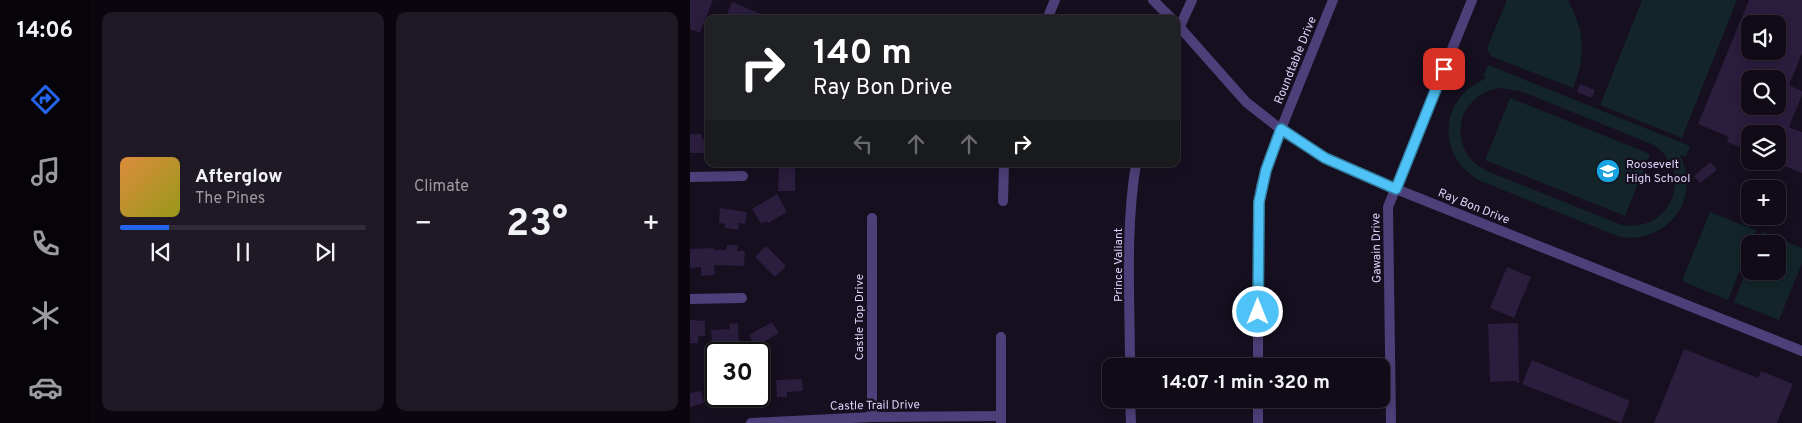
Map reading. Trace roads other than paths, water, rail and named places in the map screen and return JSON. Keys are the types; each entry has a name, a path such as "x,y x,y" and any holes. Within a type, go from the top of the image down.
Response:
{"street":[{"path":"1049,15 1055,0"},
{"name":"Ray Bon Drive","path":"1153,0 1166,15"},
{"path":"1180,20 1192,0"},
{"name":"Roundtable Drive","path":"1258,358 1259,202 1266,170 1332,0"},
{"name":"Gawain Drive","path":"1391,423 1388,207 1472,0"},
{"name":"Ray Bon Drive","path":"1180,30 1246,102 1281,129 1325,158 1396,189 1802,351"},
{"path":"1003,201 1004,167"},
{"name":"Prince Valiant","path":"1130,358 1130,217 1136,167"},
{"path":"690,177 743,176"},
{"name":"Castle Top Drive","path":"872,218 872,417"},
{"path":"690,299 742,298"},
{"path":"1001,336 1001,420"},
{"path":"1130,408 1130,423"},
{"path":"1258,408 1258,423"},
{"name":"Castle Trail Drive","path":"751,423 872,417 1001,420"}],"place":[{"name":"Roosevelt High School","path":"1608,171"}]}
